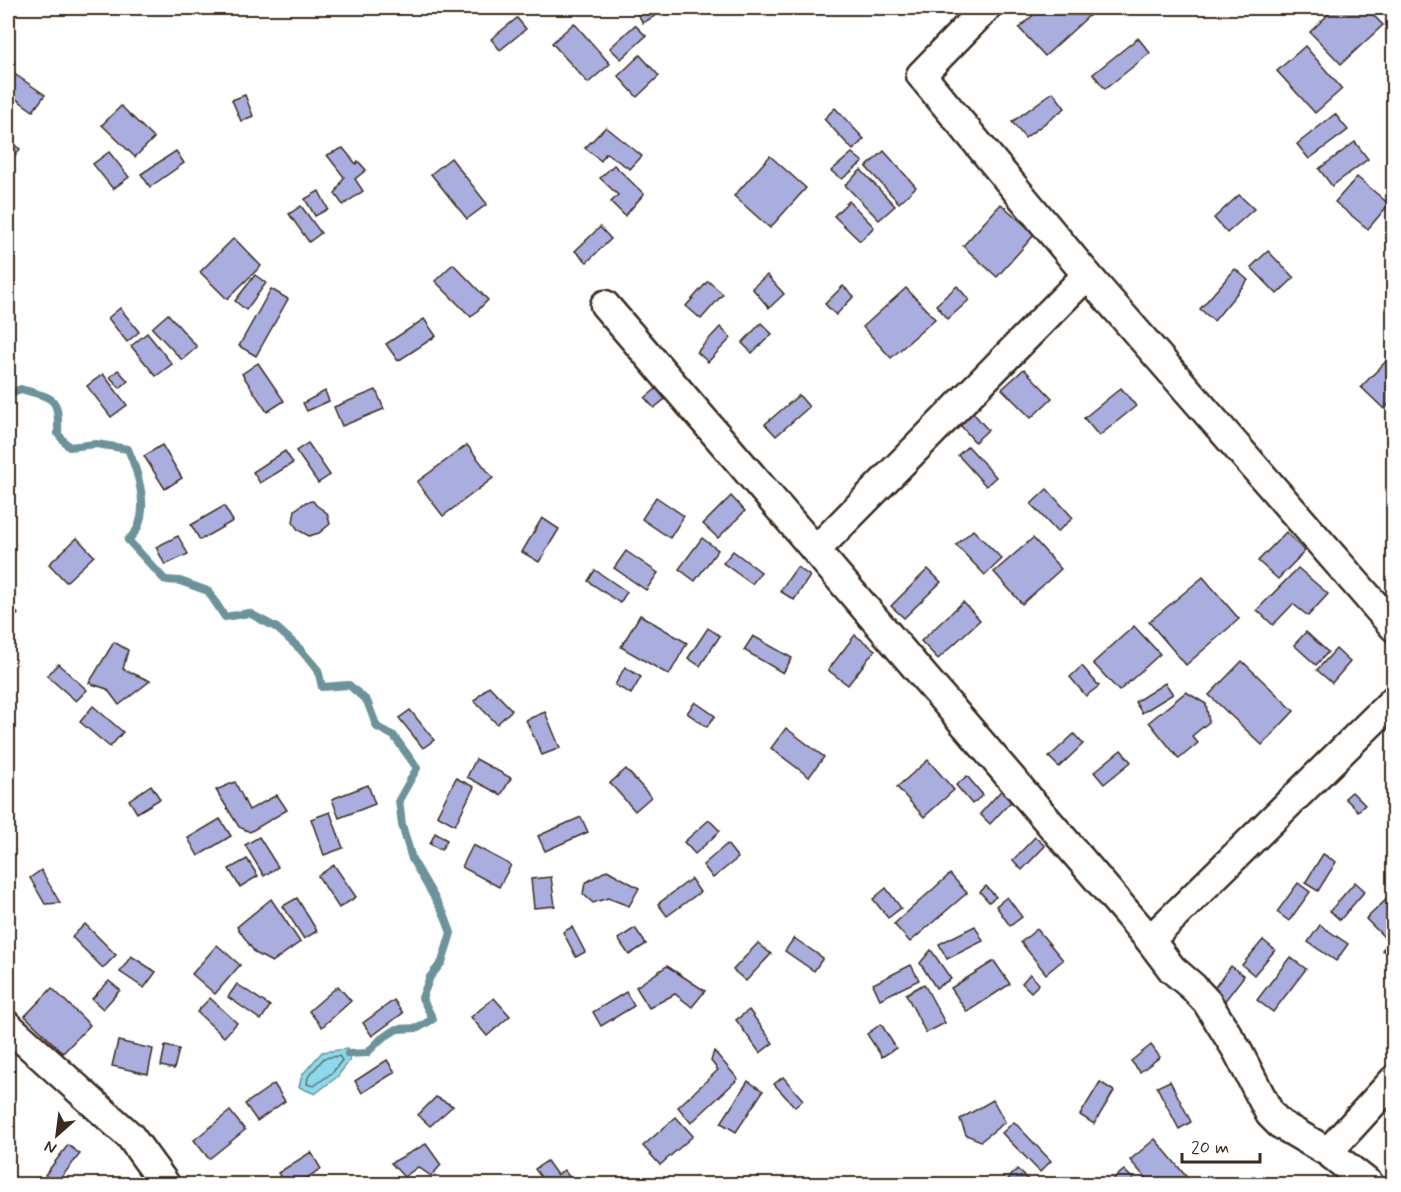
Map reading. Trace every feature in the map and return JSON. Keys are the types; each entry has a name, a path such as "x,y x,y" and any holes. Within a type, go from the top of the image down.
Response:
{"street":[{"path":"986,8 921,75 1087,275 1394,627"},
{"path":"816,550 1087,275"},
{"path":"605,305 1150,940 1172,969 1207,1002 1237,1050 1270,1114 1280,1124 1328,1152 1369,1185"},
{"path":"1150,940 1394,700"},
{"path":"8,1026 130,1136 165,1185"},
{"path":"1328,1152 1394,1080"}],"water":[{"path":"347,1049 350,1060 337,1077 315,1094 299,1087 302,1075 322,1052"}],"building":[{"path":"642,8 668,8 643,23 636,11"},
{"path":"1041,8 1088,8 1092,13 1045,56 1019,28"},
{"path":"1335,8 1366,8 1383,25 1341,64 1310,32"},
{"path":"517,18 526,29 500,50 491,39"},
{"path":"574,23 610,64 588,83 552,43"},
{"path":"635,25 646,36 621,59 610,48"},
{"path":"1138,38 1150,53 1105,89 1093,74"},
{"path":"1305,46 1342,89 1315,113 1277,71"},
{"path":"640,55 659,76 637,97 618,76"},
{"path":"13,73 45,95 33,111 8,93 8,81"},
{"path":"1053,92 1065,108 1025,138 1012,122"},
{"path":"245,95 253,116 241,121 232,100"},
{"path":"121,106 154,138 135,157 102,125"},
{"path":"835,108 864,139 853,150 824,119"},
{"path":"1335,114 1348,130 1309,159 1297,144"},
{"path":"606,127 642,156 630,169 606,153 601,161 585,148"},
{"path":"8,141 20,149 10,163 8,161"},
{"path":"1355,142 1368,159 1332,186 1319,169"},
{"path":"343,148 356,164 358,161 366,170 355,179 363,191 343,205 335,194 344,177 327,155"},
{"path":"176,151 184,163 150,187 141,174"},
{"path":"884,151 916,187 899,203 866,167"},
{"path":"109,152 129,177 113,189 93,164"},
{"path":"852,153 863,162 842,179 831,171"},
{"path":"770,156 806,188 770,228 734,196"},
{"path":"451,158 487,204 467,219 431,174"},
{"path":"614,165 644,194 625,216 611,202 618,195 600,178"},
{"path":"861,170 895,206 879,220 845,185"},
{"path":"1357,177 1389,204 1368,229 1335,202"},
{"path":"319,191 328,209 315,216 305,199"},
{"path":"1239,195 1254,209 1227,233 1214,218"},
{"path":"849,201 874,227 860,241 834,216"},
{"path":"1001,204 1035,234 997,277 963,246"},
{"path":"301,206 321,233 309,242 289,214"},
{"path":"600,227 611,239 587,262 575,251"},
{"path":"234,238 261,266 227,299 200,272"},
{"path":"1268,251 1294,278 1277,294 1251,267"},
{"path":"453,264 488,300 471,317 435,281"},
{"path":"1235,269 1248,280 1214,321 1200,309"},
{"path":"255,275 266,283 246,310 235,301"},
{"path":"767,275 784,294 769,308 752,288"},
{"path":"708,281 723,294 701,319 686,306"},
{"path":"843,286 854,296 836,315 825,304"},
{"path":"957,286 969,300 948,319 936,305"},
{"path":"906,288 935,319 891,358 863,327"},
{"path":"271,289 288,299 256,356 239,346"},
{"path":"120,308 139,332 127,342 108,318"},
{"path":"168,314 197,347 182,360 152,328"},
{"path":"424,319 436,336 398,361 386,344"},
{"path":"761,323 772,334 752,353 742,343"},
{"path":"720,327 731,338 708,362 697,352"},
{"path":"147,333 172,364 156,376 131,346"},
{"path":"1394,353 1394,399 1384,409 1361,387"},
{"path":"258,363 284,401 267,412 242,374"},
{"path":"1024,369 1052,398 1031,418 1002,389"},
{"path":"118,370 128,381 120,388 110,377"},
{"path":"103,374 127,405 111,417 87,386"},
{"path":"657,388 665,399 654,408 645,398"},
{"path":"1121,388 1136,406 1099,436 1084,418"},
{"path":"376,390 384,409 342,426 334,407"},
{"path":"325,391 329,401 307,411 303,403"},
{"path":"799,395 809,407 776,436 765,424"},
{"path":"968,407 988,430 975,442 955,419"},
{"path":"308,443 330,475 318,483 296,451"},
{"path":"162,445 182,478 165,489 144,456"},
{"path":"467,445 493,478 443,516 417,482"},
{"path":"968,446 996,477 986,486 958,455"},
{"path":"285,451 293,463 260,483 253,472"},
{"path":"1047,489 1073,518 1057,532 1031,504"},
{"path":"731,496 745,511 718,538 703,524"},
{"path":"656,497 684,516 670,538 642,519"},
{"path":"313,501 327,513 330,524 319,533 309,536 298,530 293,522 295,510 306,502"},
{"path":"224,506 233,521 200,540 191,525"},
{"path":"542,518 559,529 539,562 522,552"},
{"path":"973,530 1002,559 985,575 956,545"},
{"path":"1286,532 1305,551 1278,579 1258,561"},
{"path":"178,536 188,554 165,565 156,547"},
{"path":"77,538 94,556 66,582 49,564"},
{"path":"702,538 718,550 695,581 679,569"},
{"path":"1033,538 1061,569 1022,604 994,572"},
{"path":"626,551 658,573 646,590 614,568"},
{"path":"733,551 761,572 752,584 723,563"},
{"path":"797,567 810,576 794,600 780,591"},
{"path":"1298,568 1328,594 1308,616 1293,604 1273,625 1257,610"},
{"path":"928,569 941,582 904,618 891,606"},
{"path":"595,570 627,592 620,603 588,581"},
{"path":"1203,577 1239,619 1186,665 1149,622"},
{"path":"963,602 980,620 938,659 921,641"},
{"path":"8,604 18,614 8,624"},
{"path":"640,615 687,643 669,675 621,647"},
{"path":"1134,626 1160,654 1119,691 1093,663"},
{"path":"708,628 720,636 700,666 688,658"},
{"path":"1306,632 1328,652 1316,665 1294,645"},
{"path":"855,635 875,650 848,685 828,670"},
{"path":"753,636 792,658 783,673 744,650"},
{"path":"114,642 128,650 123,669 150,681 119,705 107,689 89,683"},
{"path":"1336,649 1350,662 1332,683 1317,670"},
{"path":"1242,661 1294,711 1262,745 1209,695"},
{"path":"58,664 87,690 76,701 47,676"},
{"path":"1082,666 1099,686 1086,696 1070,677"},
{"path":"625,667 641,677 631,694 615,685"},
{"path":"1165,683 1173,694 1142,713 1135,702"},
{"path":"489,686 512,710 497,724 474,701"},
{"path":"1186,692 1206,704 1209,722 1192,736 1198,743 1179,759 1149,722"},
{"path":"695,702 715,716 707,727 687,713"},
{"path":"93,706 123,732 110,747 80,722"},
{"path":"410,710 434,740 423,748 399,718"},
{"path":"545,712 560,748 542,755 526,720"},
{"path":"786,728 824,757 809,777 771,748"},
{"path":"1074,734 1083,744 1059,767 1049,757"},
{"path":"1121,750 1131,762 1104,784 1094,772"},
{"path":"476,759 511,778 501,795 467,777"},
{"path":"928,760 954,790 924,817 897,787"},
{"path":"626,769 651,797 635,811 610,783"},
{"path":"967,776 983,795 972,804 956,785"},
{"path":"456,778 474,787 455,825 437,815"},
{"path":"235,782 249,810 277,795 287,810 250,832 239,827 216,790"},
{"path":"1008,783 1019,793 990,824 980,814"},
{"path":"151,785 160,799 137,813 129,800"},
{"path":"368,785 375,804 339,818 332,799"},
{"path":"1352,792 1365,805 1358,811 1345,798"},
{"path":"330,812 343,848 324,855 311,819"},
{"path":"581,817 588,832 545,851 538,836"},
{"path":"220,819 231,836 198,856 188,838"},
{"path":"709,820 720,831 695,854 684,842"},
{"path":"435,833 447,840 441,850 430,844"},
{"path":"259,837 278,867 264,876 245,845"},
{"path":"1035,837 1045,846 1022,870 1013,860"},
{"path":"727,844 738,858 713,878 703,865"},
{"path":"473,845 511,865 499,887 462,867"},
{"path":"1323,854 1336,862 1318,891 1305,883"},
{"path":"247,859 258,876 240,887 229,869"},
{"path":"334,865 356,897 339,908 318,876"},
{"path":"41,870 60,903 45,904 30,878"},
{"path":"607,870 639,888 629,906 608,898 593,903 583,894 585,883"},
{"path":"950,874 967,893 910,942 894,924"},
{"path":"551,877 555,906 534,908 531,879"},
{"path":"691,879 700,892 667,916 658,904"},
{"path":"1355,882 1365,891 1340,920 1330,911"},
{"path":"1298,883 1310,892 1289,921 1277,912"},
{"path":"986,886 996,897 989,902 980,892"},
{"path":"886,888 901,908 888,918 873,899"},
{"path":"1391,895 1394,897 1394,956 1382,950 1389,942 1366,919"},
{"path":"1007,897 1022,917 1010,926 996,906"},
{"path":"297,898 317,931 304,939 283,906"},
{"path":"271,899 300,942 272,962 255,953 237,927"},
{"path":"85,924 116,955 103,968 72,937"},
{"path":"1320,925 1348,944 1336,961 1308,942"},
{"path":"975,926 983,941 947,959 939,944"},
{"path":"572,927 585,952 576,957 563,932"},
{"path":"635,928 646,944 629,955 618,939"},
{"path":"1037,929 1063,960 1046,974 1021,942"},
{"path":"794,938 823,958 814,971 785,951"},
{"path":"1263,940 1275,950 1254,975 1242,965"},
{"path":"758,943 771,954 746,981 733,970"},
{"path":"217,945 240,965 215,994 192,974"},
{"path":"931,950 951,979 936,988 920,963"},
{"path":"131,956 156,972 144,988 120,972"},
{"path":"1290,957 1306,969 1273,1012 1257,1000"},
{"path":"994,961 1010,984 967,1012 951,988"},
{"path":"911,965 919,980 880,999 873,984"},
{"path":"667,966 705,991 692,1007 675,994 649,1008 636,987"},
{"path":"1231,966 1244,976 1224,1002 1211,992"},
{"path":"1030,974 1039,984 1031,992 1022,983"},
{"path":"109,981 120,990 103,1009 92,999"},
{"path":"237,984 270,1006 261,1020 228,997"},
{"path":"924,984 945,1023 926,1033 906,994"},
{"path":"338,986 351,1001 322,1027 309,1011"},
{"path":"52,988 90,1025 63,1053 25,1016"},
{"path":"626,992 634,1006 601,1026 593,1012"},
{"path":"210,998 237,1023 224,1037 197,1012"},
{"path":"494,998 510,1016 487,1036 471,1017"},
{"path":"394,1000 403,1013 372,1036 363,1023"},
{"path":"749,1010 773,1043 760,1053 736,1020"},
{"path":"881,1024 896,1048 882,1057 867,1034"},
{"path":"118,1041 153,1049 148,1074 112,1066"},
{"path":"1151,1045 1160,1057 1140,1072 1131,1061"},
{"path":"165,1046 179,1049 174,1069 161,1066"},
{"path":"714,1051 738,1079 691,1123 678,1107 718,1070 711,1061"},
{"path":"387,1060 395,1072 362,1093 355,1081"},
{"path":"783,1077 803,1100 795,1107 774,1084"},
{"path":"748,1081 763,1091 736,1132 721,1123"},
{"path":"1170,1081 1191,1122 1179,1129 1157,1087"},
{"path":"1100,1082 1114,1091 1094,1124 1080,1115"},
{"path":"274,1084 285,1101 257,1121 245,1104"},
{"path":"436,1097 453,1106 430,1126 418,1115"},
{"path":"993,1100 1005,1122 981,1141 966,1135 960,1119"},
{"path":"230,1111 245,1130 209,1159 194,1140"},
{"path":"676,1117 693,1136 660,1165 643,1146"},
{"path":"1014,1122 1051,1161 1040,1172 1002,1133"},
{"path":"1155,1139 1190,1181 1185,1184 1151,1184 1130,1160"},
{"path":"426,1144 441,1165 431,1176 418,1167 404,1177 391,1163"},
{"path":"68,1145 80,1154 56,1184 45,1175"},
{"path":"311,1152 321,1169 297,1184 285,1184 278,1173"},
{"path":"547,1161 557,1175 564,1170 571,1179 566,1184 546,1184 535,1169"},
{"path":"1017,1169 1028,1179 1024,1184 1004,1184"},
{"path":"1124,1170 1138,1184 1107,1184"}],"waterway":[{"path":"8,394 21,389 53,401 57,412 58,434 69,447 96,444 128,449 138,477 142,499 142,510 137,529 128,540 165,580 180,581 208,591 225,617 249,613 277,628 318,670 322,687 349,685 367,701 377,727 394,736 417,768 399,800 402,825 412,859 444,914 451,933 442,962 430,977 422,998 433,1019 418,1028 397,1029 381,1039 367,1053 348,1054"}]}
